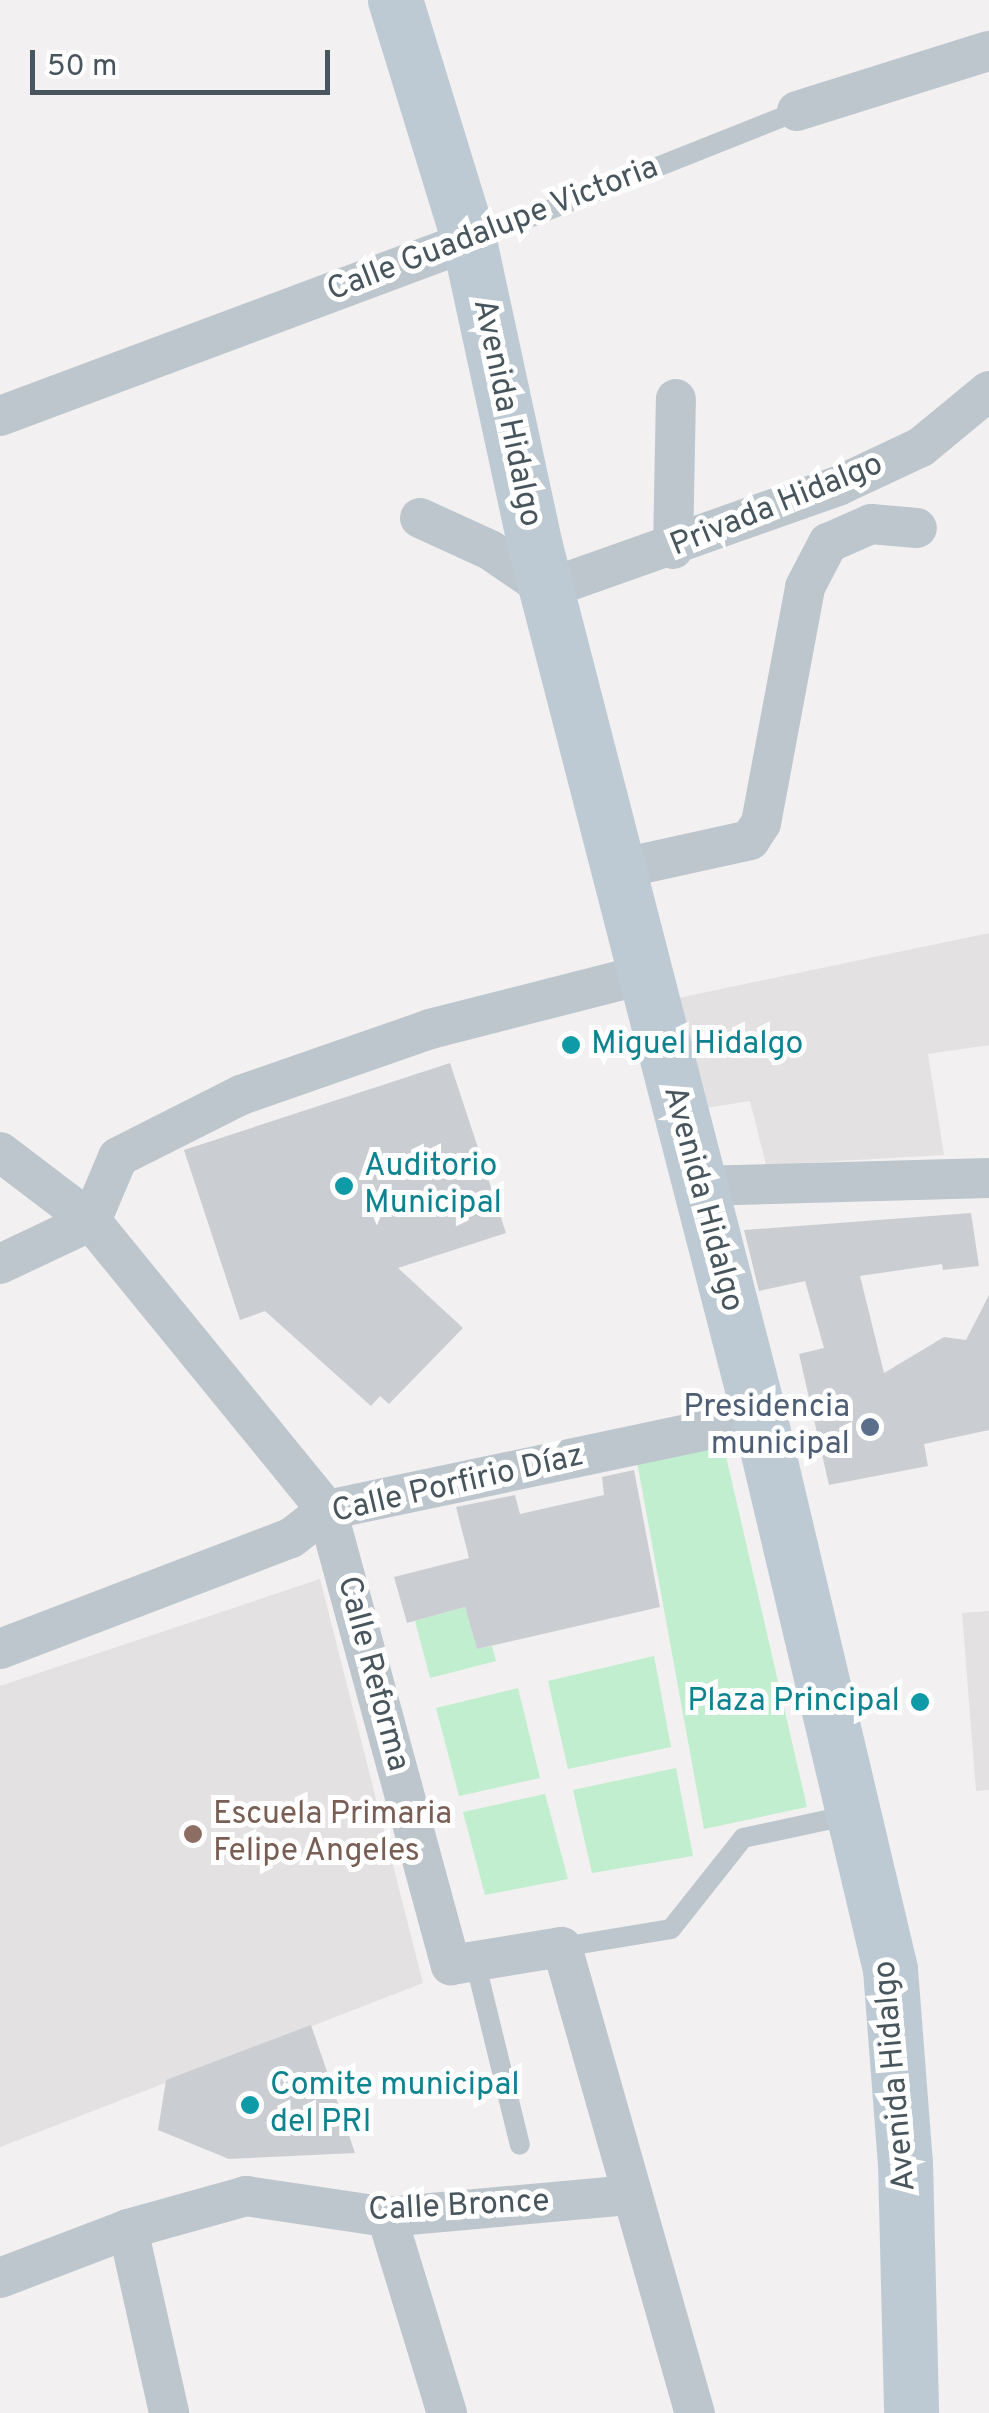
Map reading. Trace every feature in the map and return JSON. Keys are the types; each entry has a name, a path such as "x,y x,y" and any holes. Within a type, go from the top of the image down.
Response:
{"street":[{"name":"Avenida Hidalgo","path":"395,0 469,242 614,870 760,1420 890,1968 906,2162 911,2413"},
{"name":"Calle Guadalupe Victoria","path":"797,111 989,51"},
{"name":"Calle Guadalupe Victoria","path":"0,416 469,242"},
{"name":"Privada Hidalgo","path":"547,589 673,549 921,447 989,391"},
{"path":"673,549 676,399"},
{"path":"420,518 490,550 547,589"},
{"path":"614,870 750,840 761,823 805,587 828,543 871,524 917,528"},
{"path":"0,1264 92,1221 118,1157 241,1094 430,1029 642,975"},
{"name":"Calle Reforma","path":"0,1152 92,1221 326,1510 451,1965 475,1961"},
{"path":"698,1186 989,1178"},
{"name":"Calle Porfirio Díaz","path":"0,1649 291,1538 326,1510 760,1420"},
{"path":"475,1961 562,1948 695,2413"},
{"name":"Calle Bronce","path":"0,2278 128,2229 246,2196 387,2217 631,2195"},
{"path":"387,2217 447,2413"},
{"path":"128,2229 170,2413"}],"lane":[{"name":"Calle Guadalupe Victoria","path":"469,242 797,111"},
{"path":"562,1948 670,1929 744,1838 852,1814"},
{"path":"475,1961 520,2145"}],"shaded area":[{"path":"989,933 989,1045 928,1054 944,1155 766,1165 750,1101 706,1108 678,998"},
{"name":"Escuela Primaria Felipe Angeles","path":"320,1579 423,1983 0,2147 0,1686"},
{"path":"989,1611 989,1790 976,1791 962,1613"}],"green space":[{"path":"722,1439 807,1807 704,1829 636,1456"},
{"path":"465,1607 477,1649 492,1646 496,1661 430,1678 415,1621"},
{"path":"654,1656 671,1747 568,1769 548,1681"},
{"path":"518,1688 540,1778 459,1796 436,1708"},
{"path":"676,1768 693,1856 592,1873 573,1790"},
{"path":"545,1794 568,1879 485,1895 463,1812"}],"building":[{"name":"Auditorio Municipal","path":"450,1063 506,1233 398,1268 463,1328 389,1404 380,1396 371,1406 265,1311 240,1320 184,1150"},
{"path":"971,1213 979,1266 943,1270 942,1264 860,1276 884,1373 944,1337 966,1340 989,1295 989,1430 924,1444 928,1466 829,1485 799,1354 824,1348 805,1281 759,1291 744,1230"},
{"path":"634,1470 660,1607 477,1649 465,1607 407,1623 394,1577 469,1558 456,1507 515,1495 520,1514 604,1495 602,1477"},
{"name":"Comite municipal del PRI","path":"311,2025 355,2153 229,2159 158,2130 166,2080"}],"place":[{"name":"Miguel Hidalgo","path":"571,1045"},
{"name":"Auditorio Municipal","path":"344,1186"},
{"name":"Presidencia municipal","path":"870,1427"},
{"name":"Plaza Principal","path":"920,1702"},
{"name":"Escuela Primaria Felipe Angeles","path":"193,1834"},
{"name":"Comite municipal del PRI","path":"250,2105"}]}
